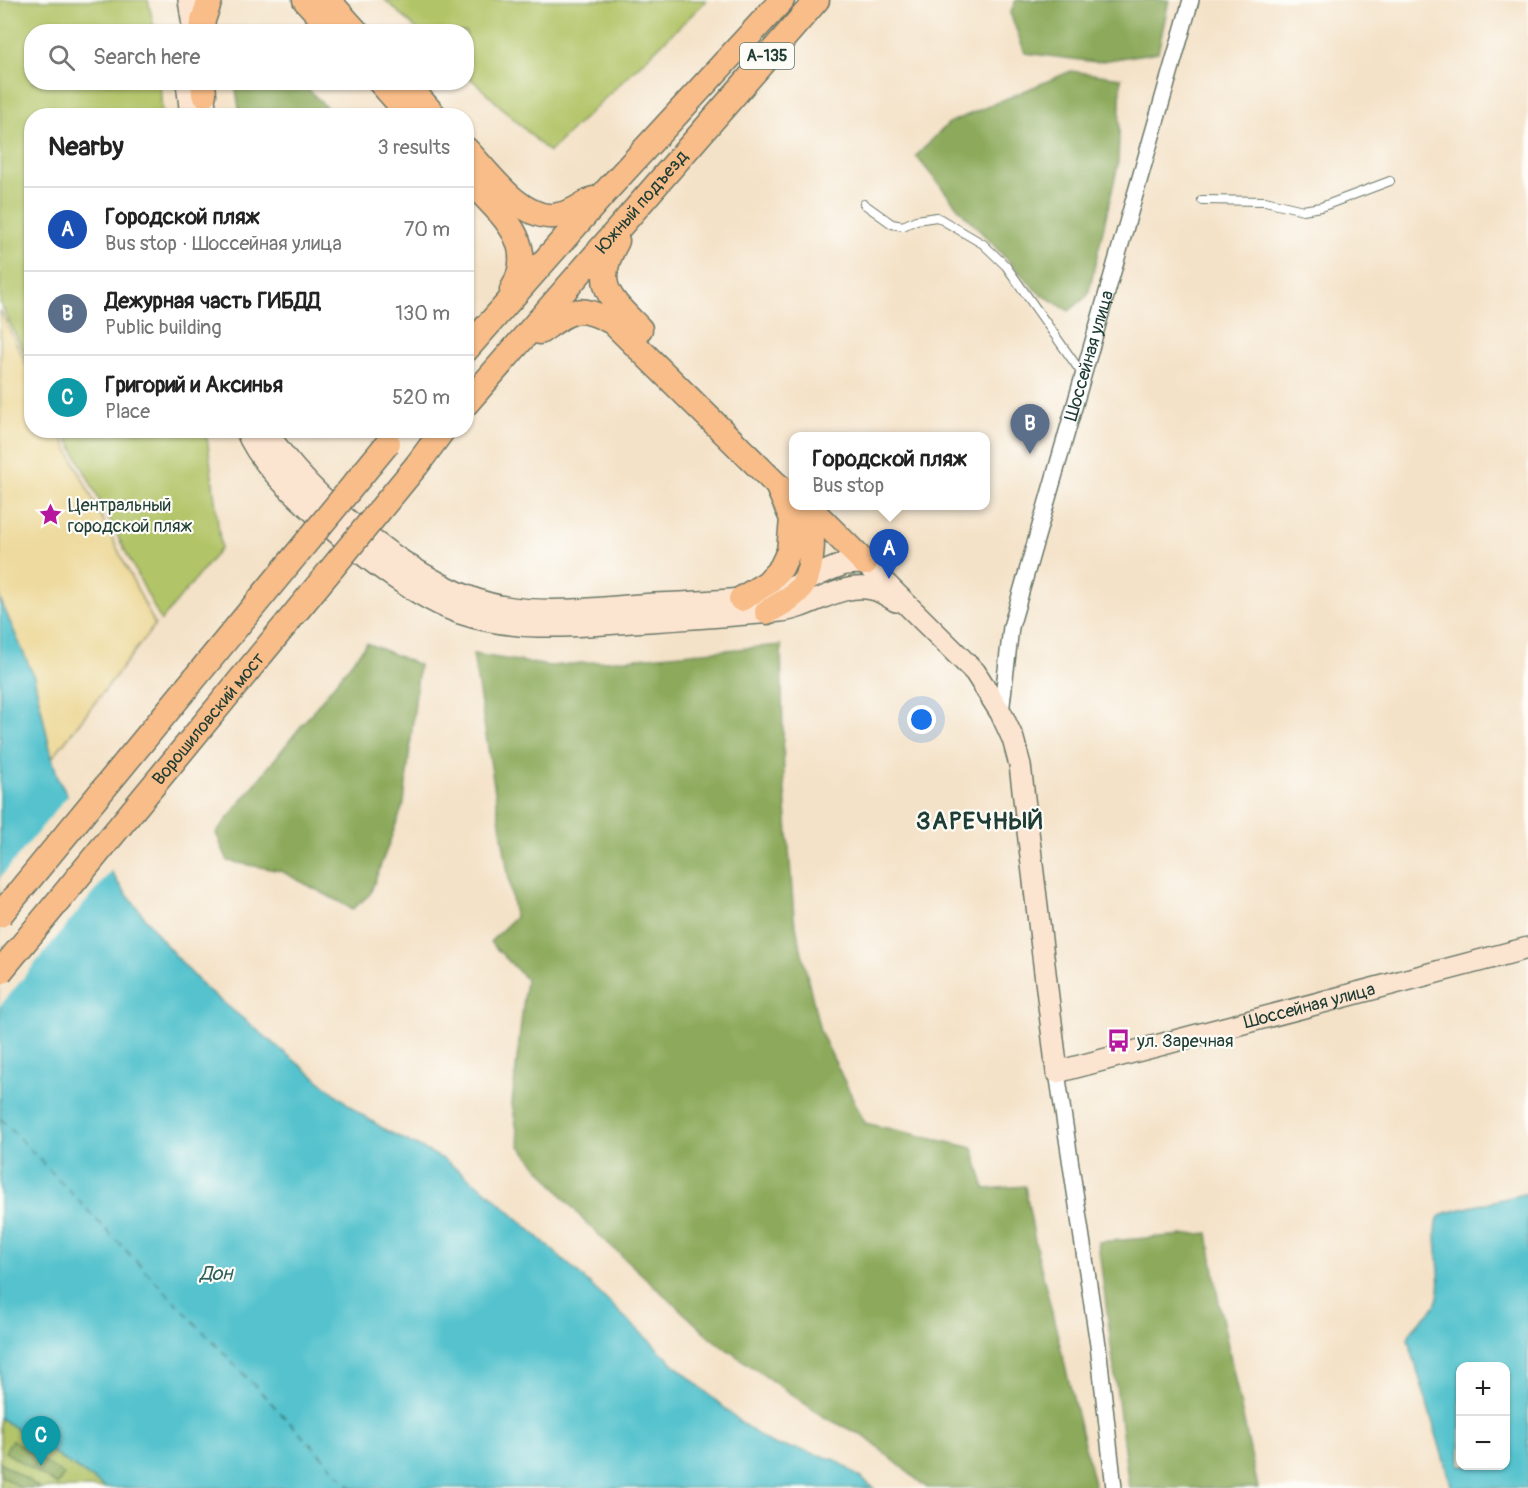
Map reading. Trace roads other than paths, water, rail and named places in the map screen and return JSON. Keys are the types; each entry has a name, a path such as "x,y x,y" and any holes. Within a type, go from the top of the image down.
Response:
{"main road":[{"path":"176,0 179,24"},
{"path":"189,0 193,24"},
{"path":"203,24 210,0"},
{"name":"Южный подъезд","path":"474,341 608,189 782,0"},
{"name":"Южный подъезд","path":"474,395 816,0"},
{"path":"312,3 328,24"},
{"path":"312,3 345,24"},
{"path":"387,90 403,108"},
{"path":"412,90 428,108"},
{"path":"194,108 200,91"},
{"path":"474,157 517,203 532,212 551,216 563,214 608,189"},
{"path":"474,186 515,233 523,251 520,276 485,328"},
{"path":"632,213 604,269 608,293 789,487"},
{"path":"511,352 566,313 587,310 598,315 612,322 789,489"},
{"path":"251,438 263,458 292,493 337,533 377,564 424,595 461,613 501,624 547,627 784,611 851,588 873,589 910,608"},
{"path":"271,438 278,451 306,483 352,523 416,570 465,597 504,607 546,610 767,596 804,584"},
{"name":"Ворошиловский мост","path":"0,915 392,438"},
{"name":"Ворошиловский мост","path":"0,972 437,438"},
{"path":"741,598 767,583 781,568 789,550 794,510"},
{"path":"802,510 812,543 804,584"},
{"path":"811,510 975,672 1001,713 1013,739 1020,765 1057,1072"},
{"path":"767,612 788,599 804,584 826,571 865,562"},
{"name":"Шоссейная улица","path":"1057,1072 1528,948"}],"street":[{"name":"Шоссейная улица","path":"1001,713 1011,627 1191,0"},
{"path":"1057,1072 1098,1345 1114,1488"}],"lane":[{"path":"1202,200 1264,201 1303,210 1321,207 1390,181"},
{"path":"864,204 892,224 903,226 916,220 937,217 983,244 1006,266 1084,376"}],"water":[{"name":"Дон","path":"0,599 34,677 59,781 118,883 166,945 204,987 359,1113 387,1131 443,1159 488,1192 676,1366 743,1424 771,1444 836,1460 874,1488 106,1488 0,1418"},
{"path":"1528,1193 1528,1488 1452,1488 1408,1339 1413,1329 1433,1308 1439,1294 1436,1239 1438,1218 1445,1213"}],"place":[{"name":"Дежурная часть ГИБДД","path":"1030,454"},
{"name":"Центральный городской пляж","path":"50,515"},
{"name":"Городской пляж","path":"889,579"},
{"name":"ул. Заречная","path":"1119,1041"},
{"name":"Григорий и Аксинья","path":"41,1466"}],"district":[{"name":"ЗАРЕЧНЫЙ","path":"980,821"}]}
